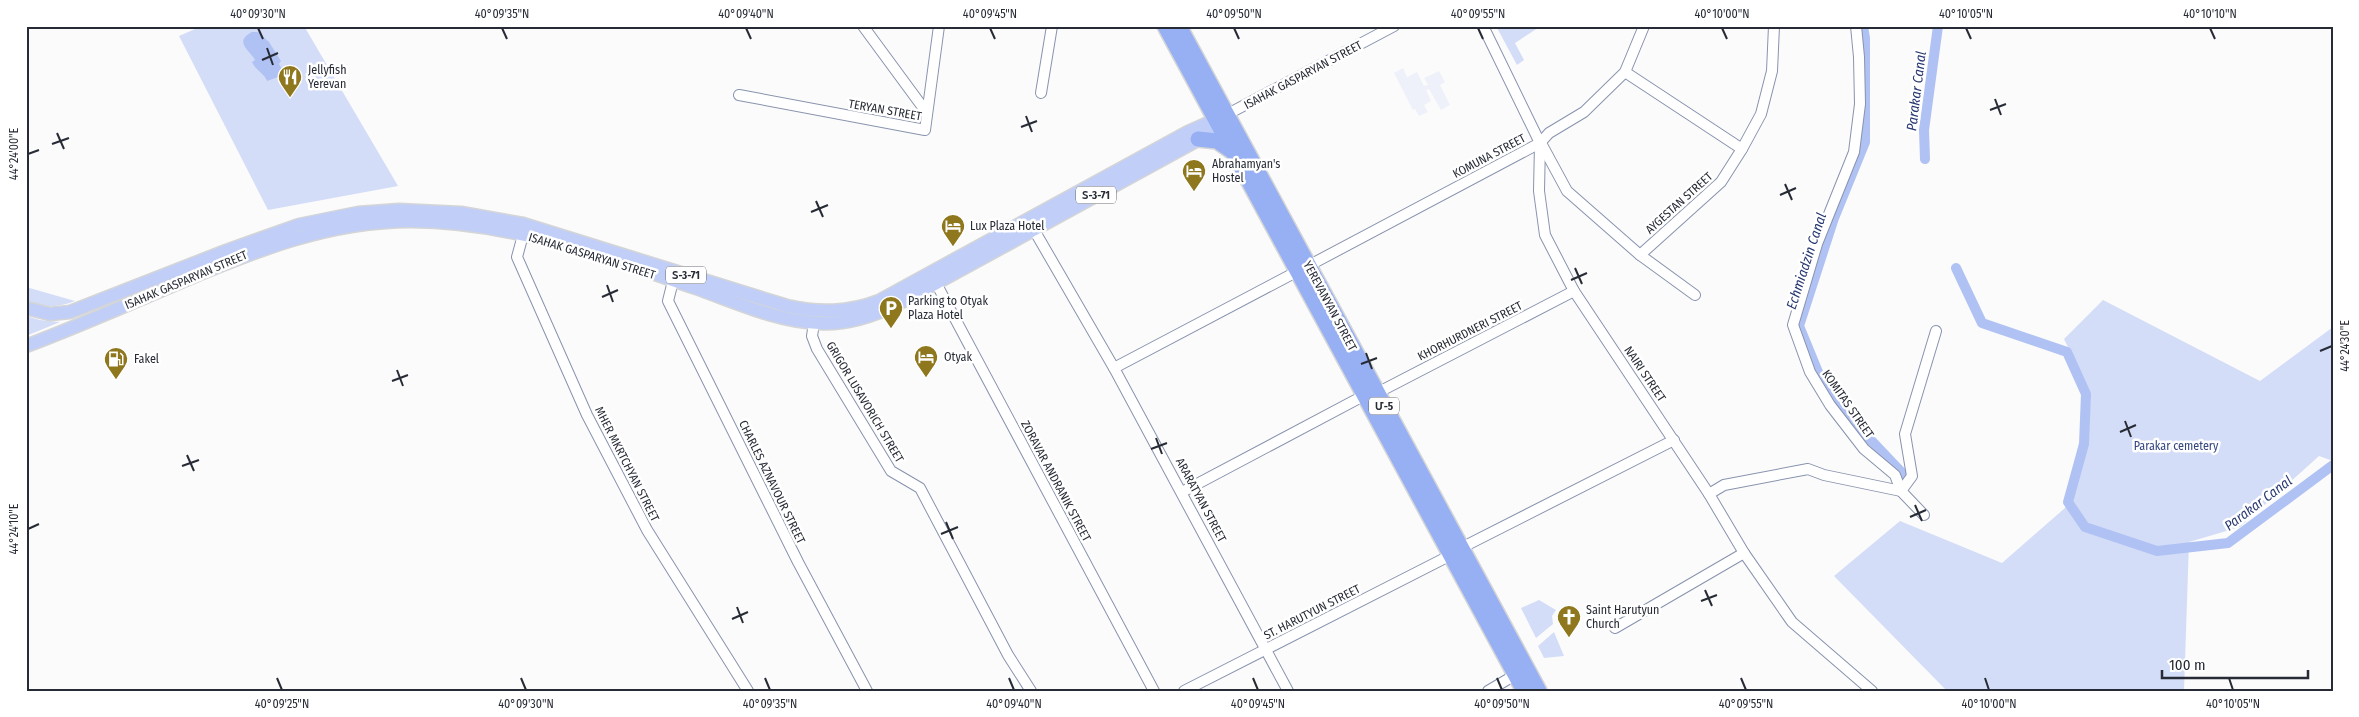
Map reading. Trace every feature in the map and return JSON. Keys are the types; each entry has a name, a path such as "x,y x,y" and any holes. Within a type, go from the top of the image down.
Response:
{"highway":[{"name":"YEREVANYAN STREET","path":"1165,26 1226,119 1235,153 1303,268"},
{"name":"YEREVANYAN STREET","path":"1180,26 1303,268 1456,552 1539,691"},
{"path":"1198,139 1217,141 1235,153"},
{"name":"YEREVANYAN STREET","path":"1456,552 1524,691"}],"main road":[{"name":"ISAHAK GASPARYAN STREET","path":"26,308 50,314 70,312 299,224 358,213 399,210 461,213 523,224 787,306 814,311 842,311 861,308 879,301 1031,225 1198,139 1226,119"},
{"name":"ISAHAK GASPARYAN STREET","path":"26,346 263,248 336,227 373,222 430,221 487,227 523,235 673,281 774,315 814,323 841,323 870,316 898,304 1188,132 1226,119"}],"street":[{"path":"863,26 928,113"},
{"name":"TERYAN STREET","path":"739,96 925,130 939,26"},
{"path":"1041,93 1052,26"},
{"name":"ISAHAK GASPARYAN STREET","path":"1226,119 1394,26"},
{"name":"NAIRI STREET","path":"1483,26 1540,143 1539,191 1545,234 1574,291 1674,440 1744,553 1792,622 1872,691"},
{"name":"KOMUNA STREET","path":"1114,368 1540,143 1549,133 1584,112 1625,72 1644,26"},
{"name":"AYGESTAN STREET","path":"1640,254 1721,182 1742,149 1761,114 1772,70 1774,26"},
{"name":"KOMITAS STREET","path":"1856,26 1860,104 1854,152 1817,244 1793,325 1810,372 1830,404 1864,449 1894,475 1901,491 1924,515"},
{"path":"1625,72 1742,149"},
{"path":"1540,143 1567,191 1640,254 1695,295"},
{"name":"ARARATYAN STREET","path":"1031,225 1114,368 1288,691"},
{"name":"MHER MKRTCHYAN STREET","path":"523,235 517,257 587,415 647,530 748,691"},
{"name":"CHARLES AZNAVOUR STREET","path":"673,281 668,301 798,562 867,691"},
{"name":"ZORAVAR ANDRANIK STREET","path":"936,283 1154,691"},
{"name":"KHORHURDNERI STREET","path":"1182,492 1574,291"},
{"name":"GRIGOR LUSAVORICH STREET","path":"814,323 812,336 817,348 891,471 920,488 1008,655 1031,691"},
{"path":"1709,494 1724,486 1808,468 1824,475 1901,491 1912,476 1905,434 1936,331"},
{"name":"ST. HARUTYUN STREET","path":"1184,691 1674,440"},
{"path":"1614,628 1744,553"},
{"path":"1488,691 1515,675"}],"shaded area":[{"path":"1403,68 1407,77 1417,72 1424,86 1428,85 1424,78 1439,71 1445,82 1440,85 1450,105 1441,110 1429,89 1426,90 1431,101 1424,105 1428,112 1419,116 1415,109 1413,110 1394,73"}],"green space":[{"path":"202,26 304,26 398,186 268,210 179,36"},
{"path":"1496,26 1541,26 1515,43 1524,60 1517,65"},
{"path":"26,287 75,301 56,306 39,305 26,300"},
{"name":"Parakar cemetery","path":"2103,300 2260,381 2333,327 2333,461 2319,456 2240,527 2189,542 2184,691 1947,691 1834,576 1900,521 2002,563 2065,508 2090,392 2064,339"},
{"path":"26,316 40,320 60,322 26,336"},
{"path":"1539,600 1556,610 1552,616 1553,624 1536,638 1521,608"},
{"path":"1554,632 1564,656 1544,658 1538,646"}],"water":[{"path":"252,32 258,32 269,42 281,61 279,64 282,69 281,76 267,81 252,62 255,60 243,43 246,36"}],"waterway":[{"name":"Echmiadzin Canal","path":"1863,26 1865,38 1865,142 1834,218 1799,326 1827,394 1903,474"},
{"name":"Parakar Canal","path":"1925,159 1924,130 1938,26"},
{"name":"Parakar Canal","path":"1956,268 1982,323 2067,352 2086,394 2084,444 2068,502 2085,527 2157,551 2228,543 2333,465"}],"place":[{"name":"Jellyfish Yerevan","path":"290,98"},
{"name":"Abrahamyan's Hostel","path":"1194,192"},
{"name":"Lux Plaza Hotel","path":"953,247"},
{"name":"Parking to Otyak Plaza Hotel","path":"891,329"},
{"name":"Otyak","path":"926,378"},
{"name":"Fakel","path":"116,380"},
{"name":"Saint Harutyun Church","path":"1569,638"}]}
